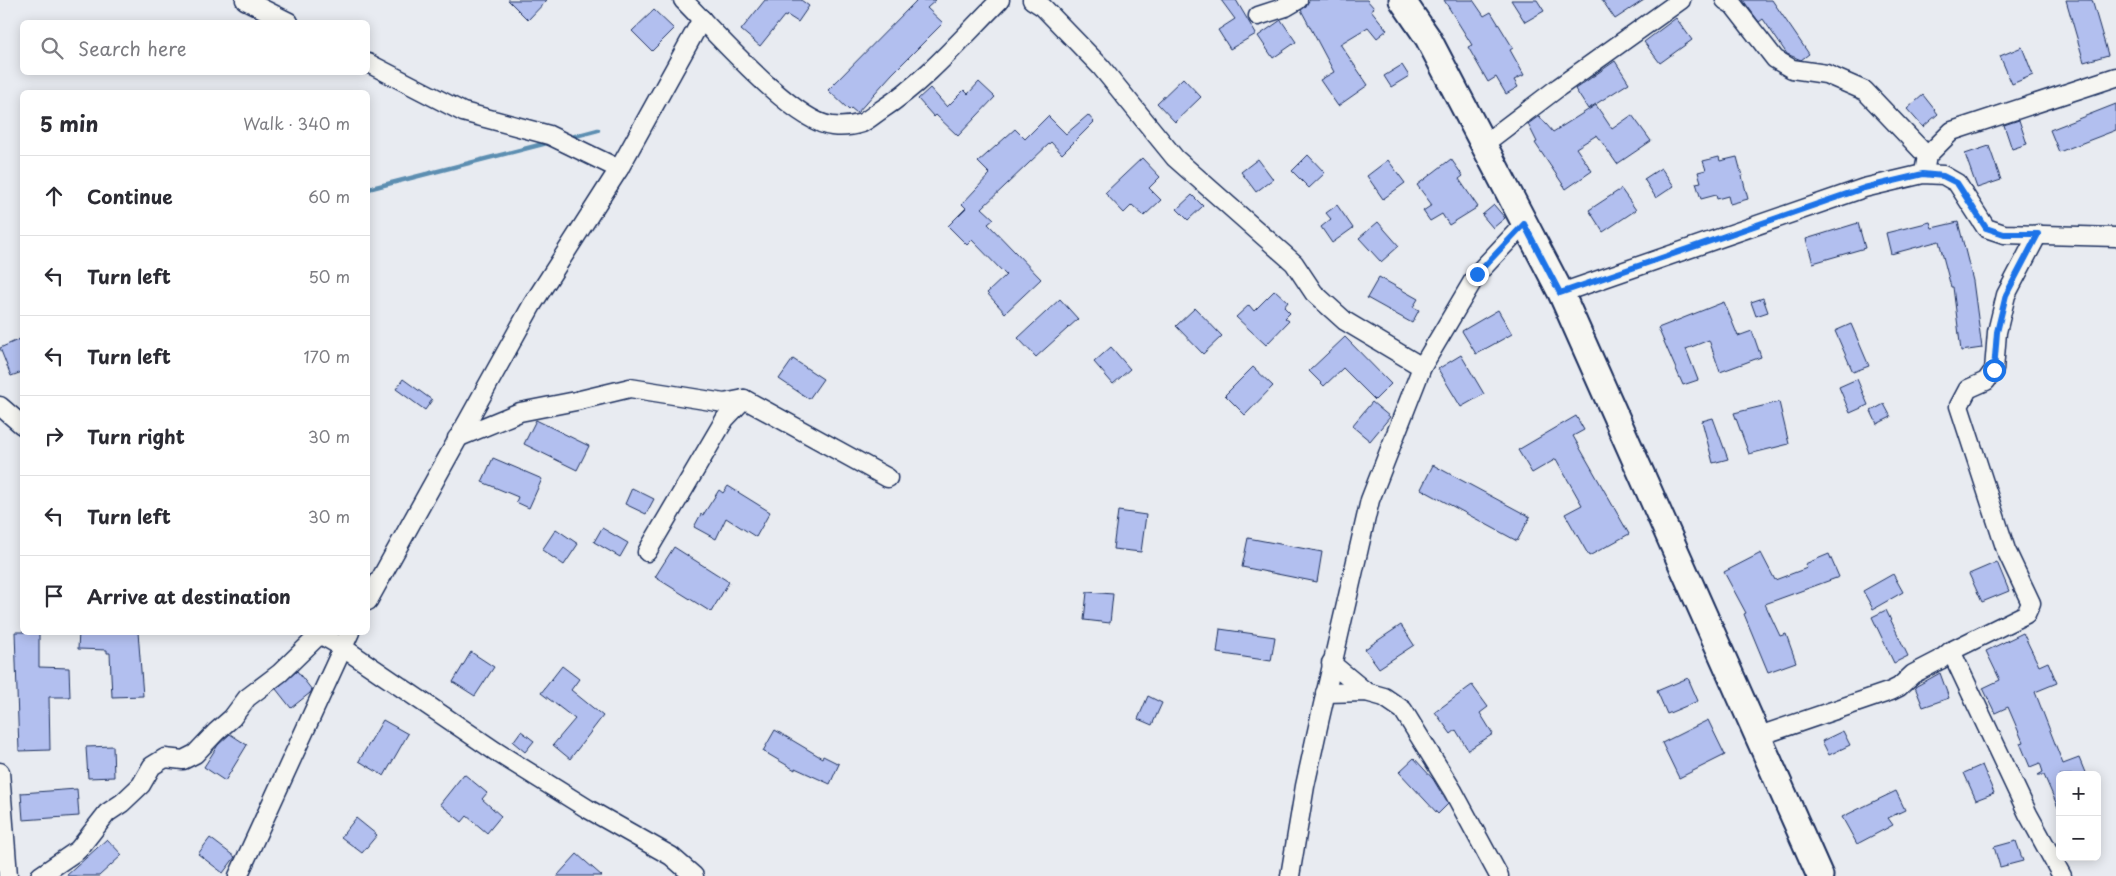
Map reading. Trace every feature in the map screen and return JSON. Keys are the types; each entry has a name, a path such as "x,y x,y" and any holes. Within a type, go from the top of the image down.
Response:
{"main road":[{"path":"1402,0 1428,38 1560,293 1820,876"}],"street":[{"path":"245,0 285,20"},
{"path":"683,0 776,93 798,110 830,126 848,126 862,122 918,83 1000,0"},
{"path":"1032,0 1042,7 1101,67 1174,158 1294,264 1314,293 1345,321 1422,367"},
{"path":"1258,16 1286,7 1298,0"},
{"path":"1484,144 1662,8 1681,0"},
{"path":"1725,0 1733,5 1775,59 1792,69 1826,74 1865,91 1927,156"},
{"path":"370,597 532,305 618,169 702,19"},
{"path":"370,64 463,112 549,135 618,169"},
{"path":"1923,174 1927,156 1952,131 2116,77"},
{"path":"1560,293 1864,188 1923,174 1943,176 1957,183 1986,228 2004,234 2116,237"},
{"path":"1290,876 1303,796 1331,663 1370,500 1422,367 1477,274 1524,224"},
{"path":"1759,736 1891,691 1899,687 1913,674 1940,660 1951,651 2026,614 2031,603 2006,550 1959,406 1968,389 1986,381 1994,370 1997,332 2006,295 2038,234"},
{"path":"457,438 520,412 630,388 724,403 744,399 888,478"},
{"path":"647,552 725,420 744,399"},
{"path":"0,406 20,423"},
{"path":"40,876 78,850 98,827 107,813 122,803 141,785 152,766 165,758 183,760 195,754 232,718 247,698 280,673 317,635"},
{"path":"323,635 346,640 494,751 588,809 671,856 694,876"},
{"path":"238,876 328,684 346,640"},
{"path":"1951,651 2028,814 2062,876"},
{"path":"1331,663 1366,692"},
{"path":"1325,693 1366,692 1384,697 1403,710 1453,791 1498,876"},
{"path":"0,772 8,876"}],"building":[{"path":"508,0 547,0 528,20"},
{"path":"765,0 801,0 809,6 798,22 787,15 786,17 784,16 760,46 741,30"},
{"path":"917,0 936,0 927,8 943,23 892,74 857,113 851,108 849,110 828,90"},
{"path":"1221,0 1236,0 1256,34 1230,49 1218,30 1235,19"},
{"path":"1310,0 1367,0 1374,8 1371,10 1387,30 1377,38 1368,27 1340,44 1368,85 1338,106 1320,80 1334,72 1301,10"},
{"path":"1444,0 1473,0 1484,16 1491,12 1513,48 1510,50 1524,75 1514,80 1518,87 1506,94 1496,77 1488,82 1468,47 1472,45"},
{"path":"1511,0 1537,0 1544,11 1525,22"},
{"path":"1602,0 1644,0 1615,19"},
{"path":"1743,0 1772,0 1809,54 1801,60 1787,54 1763,19 1759,22"},
{"path":"2066,0 2092,0 2108,55 2084,62"},
{"path":"654,10 674,29 652,51 632,31"},
{"path":"1676,18 1692,40 1660,63 1644,42"},
{"path":"1281,20 1296,42 1273,58 1258,36"},
{"path":"2022,47 2033,75 2012,84 2000,56"},
{"path":"1615,61 1629,83 1588,109 1575,89"},
{"path":"1402,65 1409,76 1391,87 1384,76"},
{"path":"1183,78 1201,97 1175,122 1157,103"},
{"path":"979,82 995,97 958,136 936,115 934,117 918,99 930,88 947,107 964,90 968,94"},
{"path":"1923,95 1938,114 1923,127 1907,109"},
{"path":"2116,104 2116,130 2059,152 2050,130"},
{"path":"1596,105 1612,129 1632,115 1651,141 1617,164 1597,135 1576,148 1592,171 1566,189 1535,143 1537,142 1528,124 1539,116 1553,132"},
{"path":"1088,115 1094,122 1062,154 1051,142 982,208 994,219 988,224 1041,279 1005,313 987,293 1006,275 972,240 967,245 948,226 966,208 962,204 990,174 978,162 1015,129 1025,139 1048,116 1066,134"},
{"path":"2019,120 2027,144 2012,149 2004,125"},
{"path":"1989,146 2001,180 1977,188 1965,154"},
{"path":"1308,155 1325,173 1309,188 1292,171"},
{"path":"1719,157 1720,161 1737,157 1748,199 1730,204 1728,196 1717,199 1716,195 1701,199 1696,183 1701,182 1698,172 1706,170 1703,161"},
{"path":"1142,158 1160,177 1149,188 1161,200 1144,216 1132,205 1124,213 1105,193"},
{"path":"1258,159 1273,179 1256,192 1241,172"},
{"path":"1451,159 1463,176 1459,179 1478,207 1449,225 1442,214 1430,221 1423,211 1432,205 1417,185"},
{"path":"1388,160 1405,183 1383,199 1367,176"},
{"path":"1661,168 1674,186 1656,198 1644,179"},
{"path":"1621,189 1636,210 1603,232 1589,210"},
{"path":"1192,195 1203,206 1188,220 1177,209"},
{"path":"1337,205 1353,228 1332,243 1321,227 1331,219 1326,213"},
{"path":"1494,205 1505,218 1493,228 1482,215"},
{"path":"1378,222 1399,246 1381,262 1359,238"},
{"path":"1930,222 1932,228 1958,222 1973,281 1982,348 1961,351 1953,287 1951,287 1939,241 1891,254 1886,233"},
{"path":"1858,223 1865,248 1813,263 1806,239"},
{"path":"1379,277 1418,299 1413,307 1419,310 1412,323 1367,298"},
{"path":"1275,290 1288,302 1284,307 1290,313 1285,318 1289,321 1266,345 1236,317 1249,305 1254,311"},
{"path":"1763,298 1768,312 1756,316 1751,302"},
{"path":"1060,299 1078,319 1036,357 1018,338"},
{"path":"1724,302 1738,336 1752,331 1761,357 1720,372 1709,340 1686,349 1698,380 1683,385 1658,328"},
{"path":"1195,308 1222,336 1203,354 1176,326"},
{"path":"1498,310 1512,334 1476,354 1462,331"},
{"path":"1851,324 1869,366 1853,372 1835,331"},
{"path":"1345,337 1391,384 1375,400 1343,368 1324,386 1309,371"},
{"path":"20,339 20,373 11,376 0,348"},
{"path":"1111,347 1130,369 1113,384 1094,362"},
{"path":"1461,355 1484,394 1461,407 1438,369"},
{"path":"793,359 823,379 809,399 779,379"},
{"path":"1253,367 1273,386 1245,415 1225,395"},
{"path":"403,379 432,400 425,410 396,389"},
{"path":"1857,379 1868,405 1850,413 1839,387"},
{"path":"1372,402 1390,417 1370,441 1352,426"},
{"path":"1779,402 1789,444 1749,454 1734,413"},
{"path":"1884,404 1891,417 1877,424 1871,411"},
{"path":"1576,416 1584,430 1573,436 1629,534 1589,556 1565,514 1582,505 1556,459 1532,473 1518,450"},
{"path":"1713,418 1728,459 1713,463 1702,421"},
{"path":"536,420 589,446 577,470 524,444"},
{"path":"493,458 542,479 529,508 516,502 518,497 482,482"},
{"path":"1433,465 1530,517 1517,541 1421,489"},
{"path":"728,486 770,512 756,537 726,518 716,539 694,527 719,490 723,493"},
{"path":"632,488 654,499 646,514 625,504"},
{"path":"1118,511 1146,515 1141,552 1113,549"},
{"path":"602,528 628,543 620,557 594,542"},
{"path":"556,529 578,544 564,565 542,550"},
{"path":"1248,538 1322,552 1317,582 1242,567"},
{"path":"674,547 729,582 711,612 655,577"},
{"path":"1761,553 1775,580 1807,568 1805,564 1829,554 1839,577 1765,604 1780,636 1786,634 1796,662 1768,672 1744,614 1746,613 1724,572"},
{"path":"1997,562 2009,591 1982,602 1969,574"},
{"path":"1893,574 1903,592 1873,609 1863,591"},
{"path":"1087,592 1113,594 1110,623 1084,620"},
{"path":"1886,610 1908,656 1894,663 1872,617"},
{"path":"1401,625 1414,645 1379,668 1365,649"},
{"path":"1220,629 1275,637 1271,661 1217,653"},
{"path":"15,632 20,632 20,635 39,635 39,667 69,668 70,697 49,697 50,750 19,751"},
{"path":"2023,633 2039,666 2048,662 2057,683 2035,692 2063,764 2079,758 2084,771 2056,771 2056,803 2044,775 2038,775 2043,772 2040,763 2030,767 2020,743 2023,742 2008,707 1995,713 1983,688 2000,680 1986,651"},
{"path":"79,635 138,635 143,696 112,697 110,653 107,653 107,650 78,649"},
{"path":"471,652 494,667 475,696 453,682"},
{"path":"562,666 579,679 571,690 603,716 570,759 553,745 575,719 541,693"},
{"path":"297,671 312,690 291,708 276,689"},
{"path":"1940,673 1949,698 1923,707 1915,687"},
{"path":"1688,678 1698,701 1667,714 1657,691"},
{"path":"1472,685 1488,707 1480,713 1493,734 1468,750 1456,730 1451,734 1435,712"},
{"path":"1148,696 1162,703 1152,725 1138,719"},
{"path":"383,720 408,734 384,776 359,761"},
{"path":"1708,720 1725,755 1679,778 1662,743"},
{"path":"775,730 822,758 823,756 839,764 830,784 795,768 795,770 763,751"},
{"path":"521,731 534,741 525,752 513,742"},
{"path":"1843,731 1850,745 1829,755 1822,741"},
{"path":"230,734 247,745 225,781 204,767 218,745"},
{"path":"113,746 114,777 88,778 86,747"},
{"path":"1414,758 1433,779 1448,804 1438,814 1399,772"},
{"path":"1982,765 1994,793 1976,800 1964,773"},
{"path":"464,774 487,793 482,799 501,816 487,833 467,816 462,822 440,804"},
{"path":"77,789 79,816 23,820 21,793"},
{"path":"1896,791 1905,810 1888,818 1893,825 1857,844 1842,817"},
{"path":"356,818 377,835 362,853 341,837"},
{"path":"210,838 235,857 223,873 198,854"},
{"path":"107,839 122,855 99,876 66,876"},
{"path":"2016,841 2023,861 2000,867 1994,847"},
{"path":"577,854 602,876 557,876"}],"waterway":[{"path":"568,138 598,130"},
{"path":"370,188 551,142"}],"route":[{"path":"1477,274 1524,224 1560,293 1864,188 1923,174 1943,176 1957,183 1986,228 2004,234 2038,234 2006,295 1997,332 1994,370"}]}
